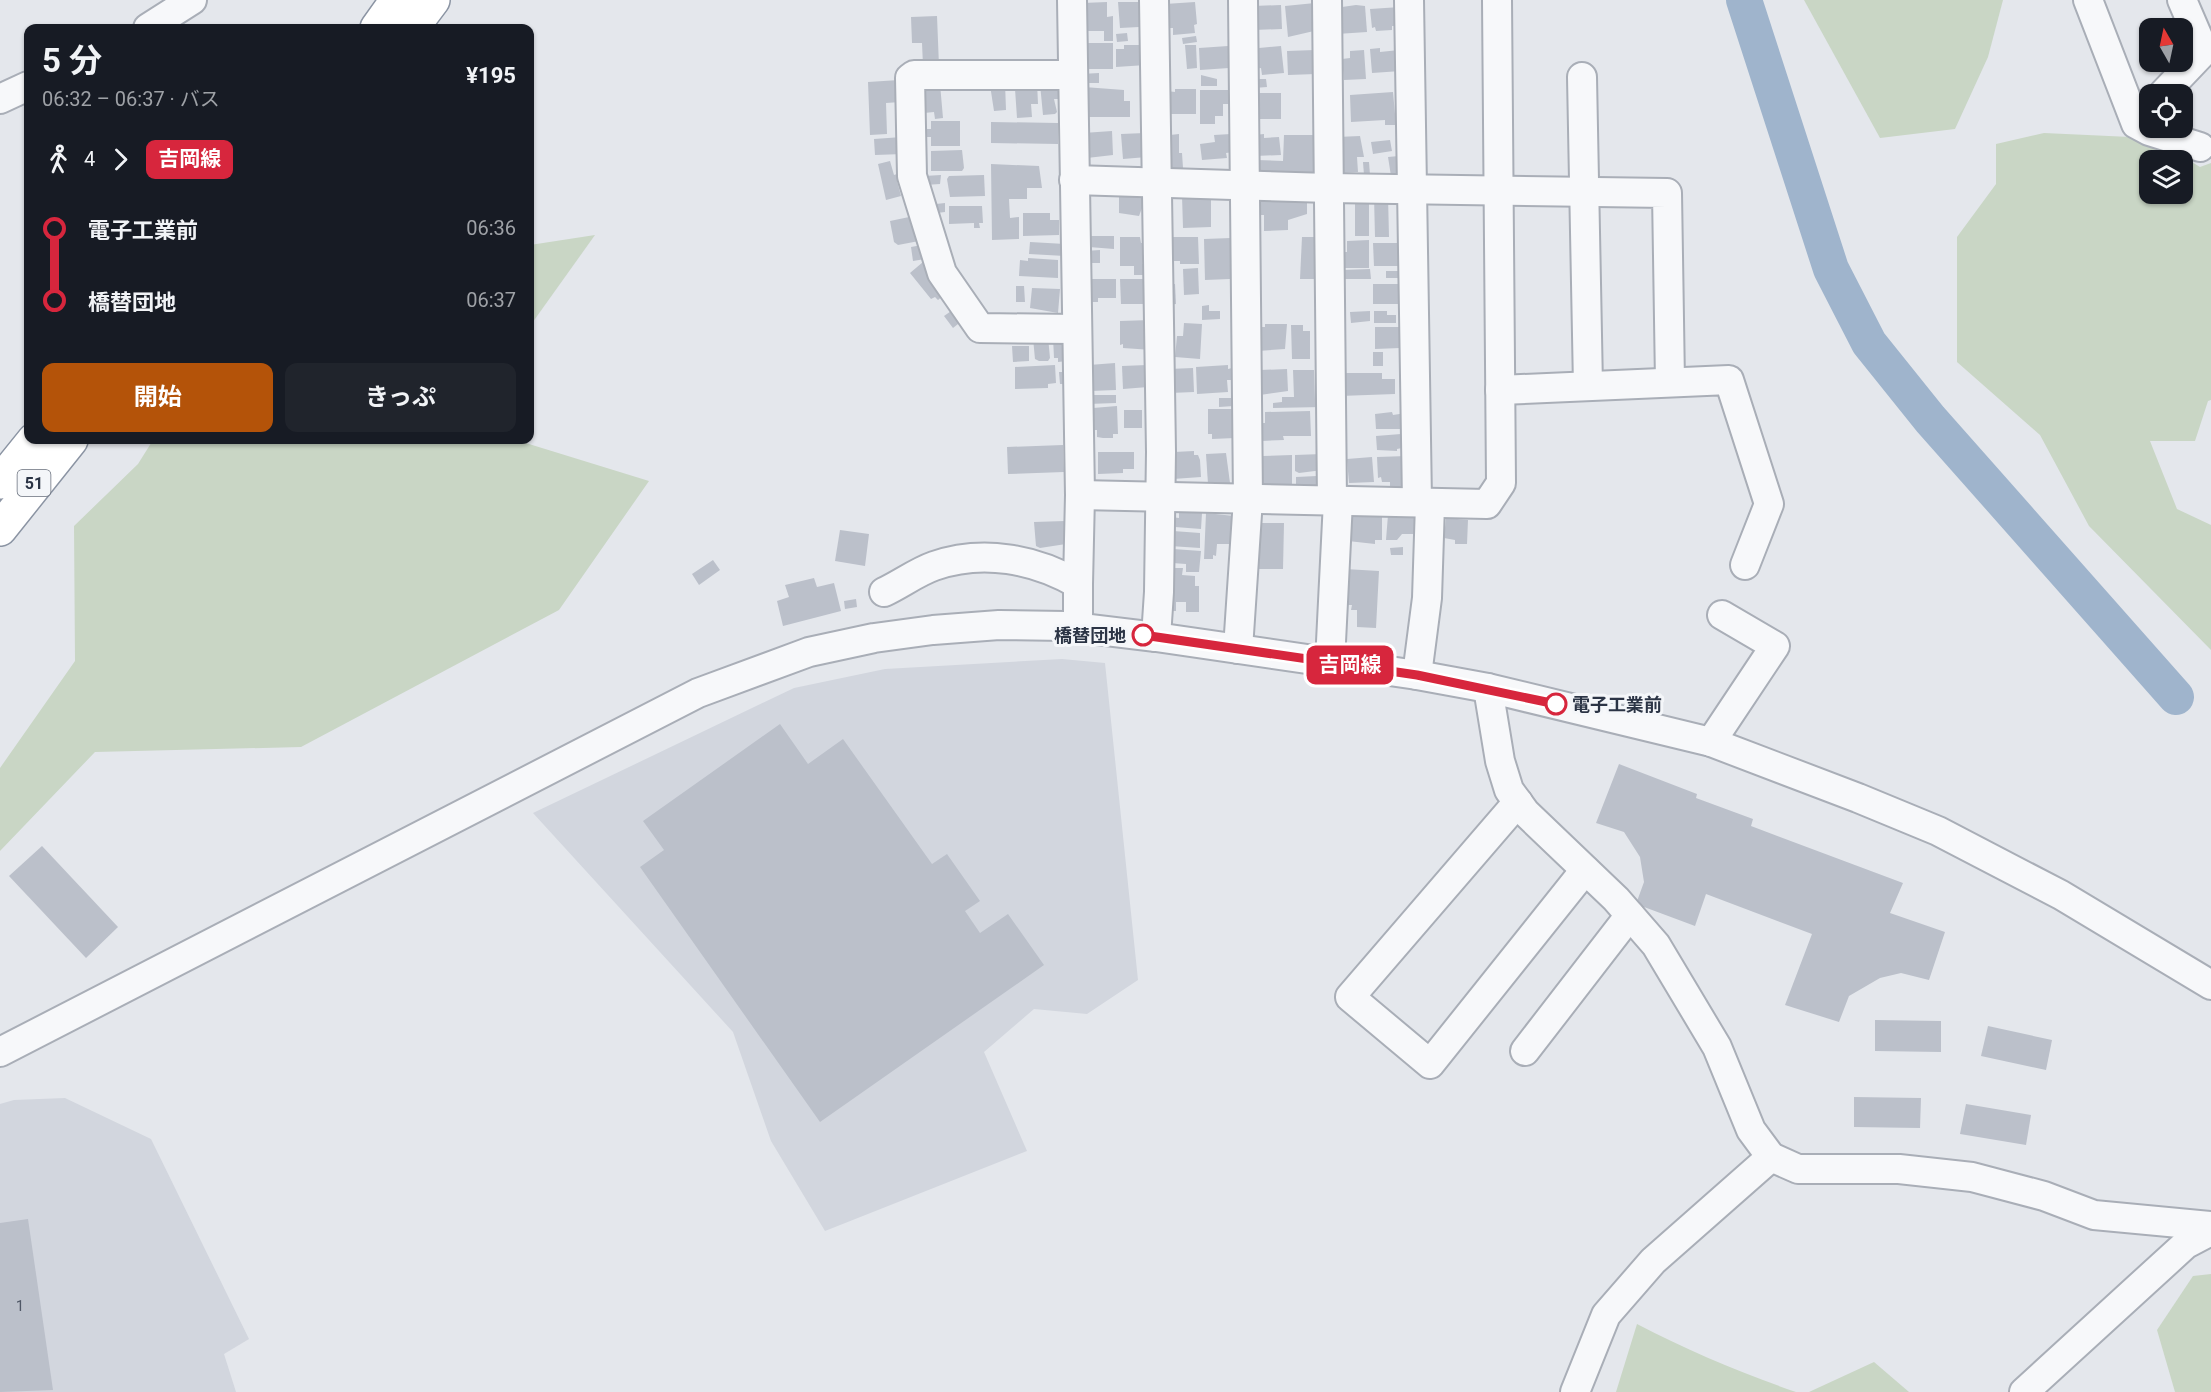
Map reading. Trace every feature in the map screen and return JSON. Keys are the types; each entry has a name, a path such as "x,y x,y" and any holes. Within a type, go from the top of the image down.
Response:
{"highway":[{"path":"392,20 433,0"},
{"name":"51","path":"0,482 31,444"},
{"name":"51","path":"0,529 67,444"}],"street":[{"path":"154,24 192,0"},
{"path":"1072,0 1080,495 1078,627"},
{"path":"1154,0 1161,497 1159,592 1155,637"},
{"path":"1238,649 1248,499 1243,0"},
{"path":"1327,0 1335,501 1330,662"},
{"path":"1409,0 1412,187 1427,598 1417,675"},
{"path":"1080,495 1487,504 1501,483 1497,0"},
{"path":"2088,0 2139,108"},
{"path":"2173,84 2204,51 2182,0"},
{"path":"1072,75 914,75 910,78 912,176 942,273 980,328 1076,329"},
{"path":"1582,77 1588,386"},
{"path":"0,99 24,88"},
{"path":"2171,138 2200,147"},
{"path":"1074,180 1329,188 1412,187 1667,193 1670,382"},
{"path":"1500,390 1729,380 1769,504 1746,565"},
{"path":"884,592 934,566 981,556 1000,557 1056,572 1078,584"},
{"path":"1711,742 1775,646 1722,615"},
{"path":"0,1052 698,693 809,652 874,638 933,630 999,625 1078,627 1417,675 1488,688 1711,742 1772,763 1938,831 2061,895 2211,986"},
{"path":"1488,688 1500,761 1509,790 1525,812 1630,915 1656,945 1717,1047 1751,1130 1771,1157 1798,1169 1899,1169 1972,1177 2044,1196 2094,1215 2211,1226"},
{"path":"1518,802 1350,997 1430,1064 1585,870"},
{"path":"1525,1051 1630,915"},
{"path":"1575,1392 1606,1315 1653,1261 1771,1157"},
{"path":"2024,1392 2186,1244 2211,1231"}],"shaded area":[{"path":"1062,659 1105,663 1138,980 1087,1014 1034,1009 984,1052 1027,1151 825,1231 771,1141 733,1032 533,813 794,688 885,669"},
{"path":"65,1098 151,1139 249,1339 224,1354 236,1392 0,1392 0,1104 14,1100"}],"green space":[{"path":"1804,0 2003,0 1988,57 1955,129 1880,138"},
{"path":"2044,133 2152,138 2172,150 2139,150 2139,204 2193,204 2193,163 2200,167 2211,163 2211,400 2208,401 2195,441 2150,441 2177,509 2211,525 2211,650 2089,526 2040,435 1957,362 1957,237 1996,184 1996,144"},
{"path":"595,235 534,320 534,244"},
{"path":"150,444 529,444 649,481 559,610 301,747 95,752 0,851 0,768 75,661 74,526 138,464"},
{"path":"2211,1274 2211,1392 2175,1392 2157,1330 2193,1276"},
{"path":"1637,1324 1715,1361 1796,1392 1616,1392"},
{"path":"1874,1362 1909,1392 1809,1392"}],"building":[{"path":"1107,2 1107,17 1113,16 1113,41 1104,41 1104,31 1083,31 1083,3"},
{"path":"1118,2 1146,2 1146,23 1139,23 1139,27 1120,28"},
{"path":"1195,2 1197,24 1194,25 1195,33 1173,35 1173,28 1169,28 1169,22 1167,22 1165,4"},
{"path":"1315,3 1314,31 1288,37 1285,6"},
{"path":"1281,5 1282,29 1254,30 1253,6"},
{"path":"1365,6 1367,32 1337,34 1335,8"},
{"path":"1400,7 1401,26 1392,26 1392,30 1376,31 1375,27 1372,28 1370,9"},
{"path":"937,16 939,66 923,66 922,43 912,43 911,17"},
{"path":"1127,33 1128,41 1117,42 1116,34"},
{"path":"1196,36 1197,42 1183,44 1182,38"},
{"path":"1085,43 1113,43 1113,69 1085,69"},
{"path":"1124,45 1142,45 1146,65 1116,67 1116,49 1124,49"},
{"path":"1185,45 1196,45 1197,68 1187,69"},
{"path":"1228,46 1229,68 1200,70 1199,48"},
{"path":"1281,46 1284,73 1262,75 1261,68 1254,69 1252,52 1259,51 1259,48"},
{"path":"1380,48 1380,52 1399,50 1401,71 1372,73 1370,49"},
{"path":"1315,50 1316,74 1288,75 1287,51"},
{"path":"1364,50 1366,79 1344,80 1342,59 1350,58 1350,51"},
{"path":"1099,73 1099,83 1081,83 1081,74"},
{"path":"1201,75 1217,79 1217,86 1201,86"},
{"path":"1253,79 1266,79 1267,87 1254,88"},
{"path":"899,80 900,102 886,103 887,134 870,135 868,82"},
{"path":"1037,82 1038,104 1031,104 1032,117 1017,118 1015,89"},
{"path":"1062,82 1064,99 1054,99 1057,112 1043,115 1040,84"},
{"path":"1005,83 1006,110 994,111 990,85"},
{"path":"940,84 943,118 935,119 934,112 924,113 921,86"},
{"path":"1084,87 1124,90 1124,101 1130,101 1130,117 1083,117"},
{"path":"1175,89 1196,89 1196,114 1167,114 1167,91 1175,92"},
{"path":"1200,90 1230,90 1230,104 1223,104 1223,116 1215,116 1215,124 1200,124"},
{"path":"1393,92 1396,125 1385,125 1385,120 1351,122 1350,95"},
{"path":"1254,93 1281,93 1281,119 1254,119"},
{"path":"931,121 960,121 960,146 931,146 931,137 927,137 926,129 931,129"},
{"path":"991,122 1058,123 1058,144 991,143"},
{"path":"1112,131 1113,155 1087,158 1083,133"},
{"path":"1145,133 1147,157 1123,159 1121,134"},
{"path":"1179,134 1179,153 1182,153 1183,168 1181,171 1170,172 1170,135"},
{"path":"1231,134 1233,152 1226,153 1227,158 1202,160 1200,144 1215,142 1214,135"},
{"path":"1264,134 1264,138 1279,137 1281,155 1255,156 1254,135"},
{"path":"1284,135 1317,135 1316,175 1256,174 1256,160 1283,161"},
{"path":"1360,136 1364,157 1357,157 1358,172 1338,173 1337,137"},
{"path":"902,137 903,154 875,155 874,139"},
{"path":"1390,140 1392,151 1373,154 1371,142"},
{"path":"962,150 964,168 962,171 931,171 931,151"},
{"path":"1399,156 1402,174 1391,176 1388,157"},
{"path":"890,161 894,175 900,173 902,180 897,181 901,196 886,200 878,164"},
{"path":"1363,162 1369,162 1370,175 1364,175"},
{"path":"991,164 1039,166 1042,188 1027,188 1027,199 1009,199 1010,218 1019,217 1019,239 992,240"},
{"path":"941,175 940,184 925,185 924,176"},
{"path":"984,175 985,196 950,197 947,179 949,176"},
{"path":"1119,192 1147,196 1147,208 1142,208 1139,216 1119,213"},
{"path":"1182,196 1211,196 1211,227 1183,228"},
{"path":"1307,196 1307,214 1288,220 1288,230 1264,231 1264,215 1259,215 1259,197"},
{"path":"1355,196 1369,196 1369,236 1355,236"},
{"path":"1374,196 1388,196 1389,237 1375,237"},
{"path":"945,203 945,212 937,213 936,204"},
{"path":"949,206 982,206 983,223 979,223 980,228 974,228 974,223 949,224"},
{"path":"1023,213 1050,213 1050,220 1059,220 1059,235 1023,236"},
{"path":"914,216 919,241 898,245 894,242 890,221"},
{"path":"1089,236 1114,236 1114,249 1089,247"},
{"path":"1120,237 1140,237 1141,243 1148,243 1148,253 1142,253 1142,264 1149,264 1150,275 1134,275 1134,266 1120,266"},
{"path":"1169,237 1198,237 1199,264 1180,264 1180,261 1169,261"},
{"path":"1302,237 1317,237 1318,279 1300,279"},
{"path":"1231,238 1230,279 1205,280 1204,239"},
{"path":"1369,240 1369,268 1344,268 1343,252 1347,252 1347,241"},
{"path":"1030,242 1065,244 1065,256 1029,254"},
{"path":"1373,243 1402,243 1402,266 1374,266"},
{"path":"922,245 925,259 913,261 911,247"},
{"path":"1100,250 1100,263 1086,263 1085,251"},
{"path":"1028,258 1058,260 1058,278 1019,276 1020,260 1028,261"},
{"path":"923,262 935,277 944,295 938,300 935,297 931,299 910,273"},
{"path":"1198,268 1199,294 1184,295 1183,269"},
{"path":"1370,269 1371,279 1342,279 1342,270"},
{"path":"1386,271 1402,271 1402,278 1386,278"},
{"path":"1085,279 1116,279 1116,298 1098,298 1098,302 1085,302"},
{"path":"1120,279 1149,279 1150,304 1121,304"},
{"path":"1175,284 1176,304 1167,305 1166,285"},
{"path":"1373,284 1401,284 1399,304 1373,304"},
{"path":"1016,286 1024,286 1025,302 1016,302"},
{"path":"1032,288 1060,289 1058,313 1030,308"},
{"path":"1209,305 1209,311 1220,311 1220,319 1202,320 1202,306"},
{"path":"954,309 963,320 953,328 944,316"},
{"path":"1370,311 1370,321 1351,323 1350,312"},
{"path":"1374,311 1387,311 1387,315 1396,315 1396,323 1374,323"},
{"path":"1151,320 1152,350 1123,348 1123,344 1120,345 1120,321"},
{"path":"1184,323 1202,324 1200,359 1175,357 1177,336 1183,336"},
{"path":"1265,324 1287,324 1285,349 1258,351 1259,327 1265,327"},
{"path":"1291,325 1303,325 1303,331 1310,331 1310,359 1292,359"},
{"path":"1375,327 1400,327 1400,348 1375,349"},
{"path":"1066,336 1067,361 1058,362 1058,358 1054,358 1053,337"},
{"path":"1048,337 1050,358 1048,361 1039,361 1035,359 1033,338"},
{"path":"1012,346 1029,346 1029,361 1013,362"},
{"path":"1373,352 1383,352 1383,366 1373,366"},
{"path":"1115,363 1116,390 1090,391 1089,365"},
{"path":"1055,365 1056,383 1048,384 1048,388 1015,389 1015,367"},
{"path":"1147,365 1148,387 1123,389 1122,366"},
{"path":"1228,365 1228,369 1232,368 1233,380 1227,380 1228,392 1197,394 1196,367"},
{"path":"1193,368 1194,392 1170,393 1169,369"},
{"path":"1287,369 1288,391 1260,395 1260,370"},
{"path":"1293,370 1314,370 1315,400 1322,400 1322,407 1273,408 1273,403 1282,402 1282,397 1294,397"},
{"path":"1059,372 1064,372 1065,384 1060,384"},
{"path":"1340,373 1382,373 1382,379 1395,379 1395,394 1340,396"},
{"path":"1089,395 1116,395 1116,403 1088,404"},
{"path":"1219,398 1234,398 1234,406 1219,407"},
{"path":"1117,406 1118,434 1113,434 1113,438 1097,437 1097,430 1086,430 1093,408"},
{"path":"1208,409 1234,409 1235,438 1212,439 1212,434 1208,434"},
{"path":"1124,410 1142,410 1142,428 1124,428"},
{"path":"1310,411 1311,436 1283,436 1284,440 1261,441 1261,423 1265,423 1265,412"},
{"path":"1392,412 1393,415 1406,413 1407,419 1400,420 1402,429 1376,429 1375,414"},
{"path":"1401,434 1402,448 1397,451 1377,450 1376,436"},
{"path":"1063,445 1064,472 1008,474 1007,447"},
{"path":"1194,451 1194,455 1198,455 1200,460 1201,477 1173,479 1174,452"},
{"path":"1098,452 1134,452 1134,469 1123,469 1123,473 1098,474"},
{"path":"1226,453 1230,483 1208,484 1206,454"},
{"path":"1322,454 1323,470 1299,473 1295,471 1295,455"},
{"path":"1292,455 1292,485 1264,486 1263,456"},
{"path":"1407,456 1407,488 1390,489 1390,482 1382,482 1381,477 1378,478 1377,457"},
{"path":"1372,457 1374,482 1349,483 1347,459"},
{"path":"1317,476 1317,484 1322,483 1323,491 1296,492 1296,477"},
{"path":"1179,511 1202,513 1201,529 1175,527 1176,521 1171,521 1171,517 1179,518"},
{"path":"1206,513 1234,516 1232,544 1217,544 1216,556 1213,555 1213,559 1204,559"},
{"path":"1352,513 1382,516 1382,540 1375,540 1375,544 1348,541 1349,515"},
{"path":"1388,515 1414,516 1414,534 1402,534 1397,540 1386,540"},
{"path":"1446,518 1468,520 1467,544 1455,544 1455,540 1444,538"},
{"path":"1065,521 1066,544 1040,548 1036,546 1034,522"},
{"path":"1259,523 1284,523 1283,569 1259,569"},
{"path":"840,530 869,534 865,566 835,561"},
{"path":"1173,531 1200,533 1200,548 1170,546"},
{"path":"1403,547 1403,555 1391,555 1390,548"},
{"path":"1173,549 1201,551 1199,572 1186,572 1186,564 1172,563"},
{"path":"713,560 720,570 699,585 692,574"},
{"path":"1168,568 1183,568 1182,575 1195,576 1195,586 1199,586 1199,612 1186,612 1186,602 1176,602 1176,611 1167,611"},
{"path":"1345,569 1379,571 1376,628 1357,627 1357,610 1351,610 1352,605 1347,605 1349,580 1344,580"},
{"path":"814,578 817,587 834,583 841,611 783,626 777,601 789,597 785,585"},
{"path":"856,599 857,607 845,609 844,601"},
{"path":"780,724 808,764 843,739 932,864 947,854 980,901 965,911 980,933 1008,914 1044,965 820,1122 640,867 664,850 643,821"},
{"path":"1619,764 1697,794 1696,798 1753,819 1751,826 1903,883 1890,913 1945,932 1929,980 1901,973 1880,978 1849,996 1839,1022 1785,1005 1812,934 1706,894 1695,926 1636,904 1644,882 1640,857 1624,832 1596,823"},
{"path":"42,846 118,927 86,958 9,876"},
{"path":"1875,1020 1941,1021 1941,1052 1875,1051"},
{"path":"1988,1026 2052,1040 2046,1070 1981,1056"},
{"path":"1854,1097 1921,1098 1920,1128 1854,1127"},
{"path":"1966,1104 2031,1115 2026,1145 1960,1134"},
{"path":"28,1219 53,1390 0,1392 0,1223"}],"waterway":[{"path":"1744,0 1831,269 1869,343 1930,419 2176,697"}],"bus line":[{"name":"吉岡線","path":"1143,635 1417,675 1556,704"}],"place":[{"name":"橋替団地","path":"1143,635"},
{"name":"電子工業前","path":"1556,704"}]}
